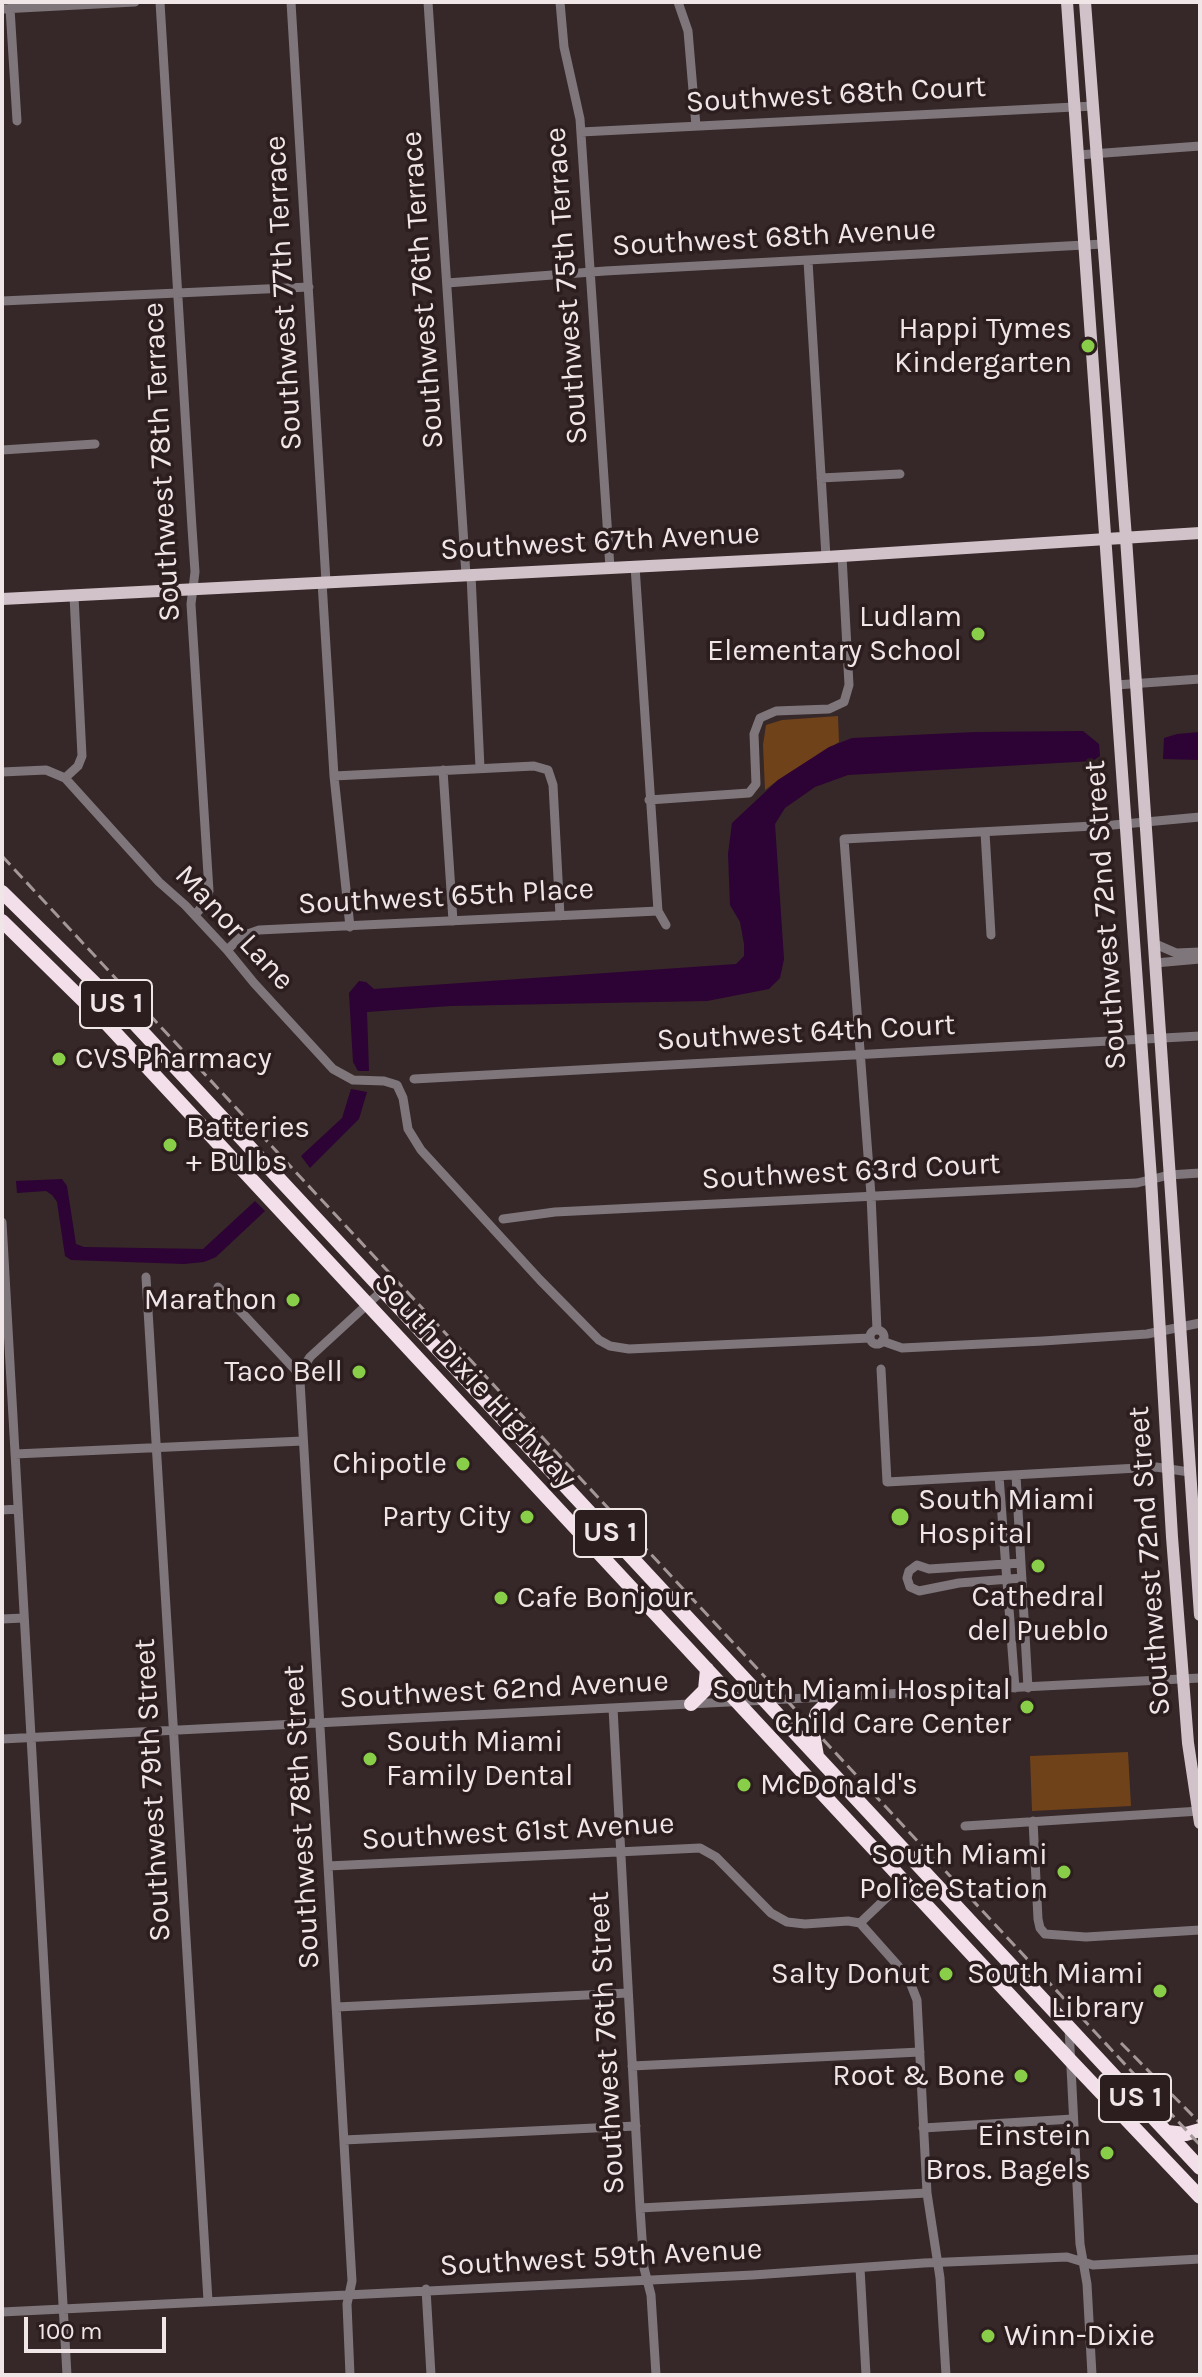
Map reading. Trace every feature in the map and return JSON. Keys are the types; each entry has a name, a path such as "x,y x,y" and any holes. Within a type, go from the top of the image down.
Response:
{"highway":[{"name":"South Dixie Highway","path":"2,892 122,1010 1200,2168"},
{"name":"South Dixie Highway","path":"2,921 108,1025 1200,2197"},
{"path":"165,1087 182,1087 210,1117 224,1122"},
{"path":"691,1704 705,1690 707,1669"},
{"path":"817,1756 812,1728 817,1713 833,1697"},
{"path":"903,1850 906,1862 904,1881 940,1889"},
{"path":"1167,2132 1186,2134 1200,2130"}],"main road":[{"name":"Southwest 72nd Street","path":"1067,2 1151,1179 1167,1467 1188,1743 1199,1815"},
{"name":"Southwest 72nd Street","path":"1085,2 1126,538 1200,1615"},
{"name":"Southwest 67th Avenue","path":"2,599 826,557 1200,533"}],"street":[{"path":"17,121 6,9 135,2"},
{"name":"Southwest 78th Terrace","path":"160,2 193,538 191,604 209,891 205,903 195,915"},
{"name":"Southwest 77th Terrace","path":"291,2 334,776 350,927"},
{"name":"Southwest 76th Terrace","path":"428,2 480,768"},
{"name":"Southwest 75th Terrace","path":"560,2 564,47 581,132 610,568"},
{"path":"678,2 688,31 696,126"},
{"name":"Southwest 68th Court","path":"581,132 1094,106"},
{"path":"1078,155 1200,146"},
{"name":"Southwest 68th Avenue","path":"447,283 590,272 1103,244"},
{"path":"808,261 826,557"},
{"path":"2,301 309,287"},
{"path":"2,450 95,444"},
{"path":"821,478 900,474"},
{"path":"649,800 740,795 751,791 756,781 754,728 760,718 776,711 825,710 842,705 849,685 842,556"},
{"path":"635,566 658,911 666,925"},
{"path":"2,772 46,770 65,778 78,766 82,757 74,596"},
{"path":"1116,685 1200,679"},
{"path":"334,776 534,766 548,770 553,785 560,916"},
{"path":"443,770 453,921"},
{"name":"Manor Lane","path":"65,778 159,882 195,915 333,1069 350,1079 387,1082 399,1088 408,1129 421,1150 590,1333 610,1346 634,1349 870,1338"},
{"path":"877,1330 871,1195 844,839 1200,817"},
{"path":"985,832 991,935"},
{"name":"Southwest 65th Place","path":"227,950 242,936 253,931 658,911"},
{"path":"1153,943 1176,953 1200,952"},
{"path":"1155,963 1200,959"},
{"name":"Southwest 64th Court","path":"414,1079 1200,1036"},
{"name":"Southwest 63rd Court","path":"503,1219 544,1212 1137,1183 1169,1175 1200,1173"},
{"path":"2,1222 7,1385 15,1454 67,2375"},
{"name":"Southwest 79th Street","path":"146,1277 208,2301"},
{"path":"218,1287 300,1375 310,1357 383,1290"},
{"path":"882,1341 895,1348 907,1348 1109,1337 1200,1323"},
{"path":"877,1330 871,1333 870,1338 875,1344 882,1341"},
{"path":"877,1330 883,1333 882,1341"},
{"path":"881,1369 887,1482 1167,1467 1189,1472"},
{"name":"Southwest 78th Street","path":"300,1375 352,2281 347,2304 350,2375"},
{"path":"15,1454 303,1441"},
{"path":"1016,1475 1028,1688"},
{"path":"999,1476 1015,1688"},
{"path":"2,1510 18,1509"},
{"path":"929,1569 1021,1563"},
{"path":"928,1589 933,1577 929,1569 923,1565 915,1566 907,1578 908,1584 915,1590 928,1589 959,1583 1022,1578"},
{"path":"2,1619 24,1618"},
{"name":"Southwest 62nd Avenue","path":"2,1739 1200,1678"},
{"name":"Southwest 76th Street","path":"613,1708 640,2208 651,2295 656,2375"},
{"path":"965,1826 1199,1815"},
{"path":"1033,1821 1040,1928 1048,1935 1086,1937 1200,1930"},
{"name":"Southwest 61st Avenue","path":"328,1866 706,1849 780,1919 805,1924 860,1923"},
{"path":"904,1881 860,1923 911,1984 919,2008 927,2193 938,2263 946,2375"},
{"path":"337,2007 628,1993"},
{"path":"1069,2028 1092,2375"},
{"path":"632,2066 920,2052"},
{"path":"923,2128 1073,2119"},
{"path":"344,2140 636,2126"},
{"path":"640,2208 927,2193"},
{"name":"Southwest 59th Avenue","path":"2,2312 1067,2257 1093,2265 1200,2259"},
{"path":"860,2268 866,2375"},
{"path":"426,2289 431,2375"}],"shaded area":[{"path":"838,716 839,742 765,790 763,745 766,725 782,720"},
{"path":"1083,731 1099,744 1100,756 1093,761 848,775 815,787 785,808 775,824 784,959 780,978 769,989 707,1001 450,1006 367,1012 369,1071 358,1071 353,1062 349,993 359,981 366,982 374,989 736,964 744,956 744,944 740,922 730,905 728,854 732,823 778,780 829,747 852,738"},
{"path":"1200,732 1200,760 1163,759 1164,738"},
{"path":"351,1089 367,1092 359,1119 310,1168 301,1156 342,1118"},
{"path":"62,1179 67,1186 76,1244 84,1247 203,1249 255,1201 265,1211 216,1257 204,1262 71,1260 65,1256 57,1202 52,1195 46,1191 17,1193 16,1181"},
{"path":"1128,1752 1131,1806 1032,1811 1030,1756"}],"railway":[{"path":"2,856 1200,2145"},
{"path":"1121,2043 1200,2123"}],"place":[{"name":"Happi Tymes Kindergarten","path":"1088,346"},
{"name":"Ludlam Elementary School","path":"978,634"},
{"name":"CVS Pharmacy","path":"59,1059"},
{"name":"Batteries + Bulbs","path":"170,1145"},
{"name":"Marathon","path":"293,1300"},
{"name":"Taco Bell","path":"359,1372"},
{"name":"Chipotle","path":"463,1464"},
{"name":"Party City","path":"527,1517"},
{"name":"South Miami Hospital","path":"900,1517"},
{"name":"Cathedral del Pueblo","path":"1038,1566"},
{"name":"Cafe Bonjour","path":"501,1598"},
{"name":"South Miami Hospital Child Care Center","path":"1027,1707"},
{"name":"South Miami Family Dental","path":"370,1759"},
{"name":"McDonald's","path":"744,1785"},
{"name":"South Miami Police Station","path":"1064,1872"},
{"name":"Salty Donut","path":"946,1974"},
{"name":"South Miami Library","path":"1160,1991"},
{"name":"Root & Bone","path":"1021,2076"},
{"name":"Einstein Bros. Bagels","path":"1107,2153"},
{"name":"Winn-Dixie","path":"988,2336"}]}
